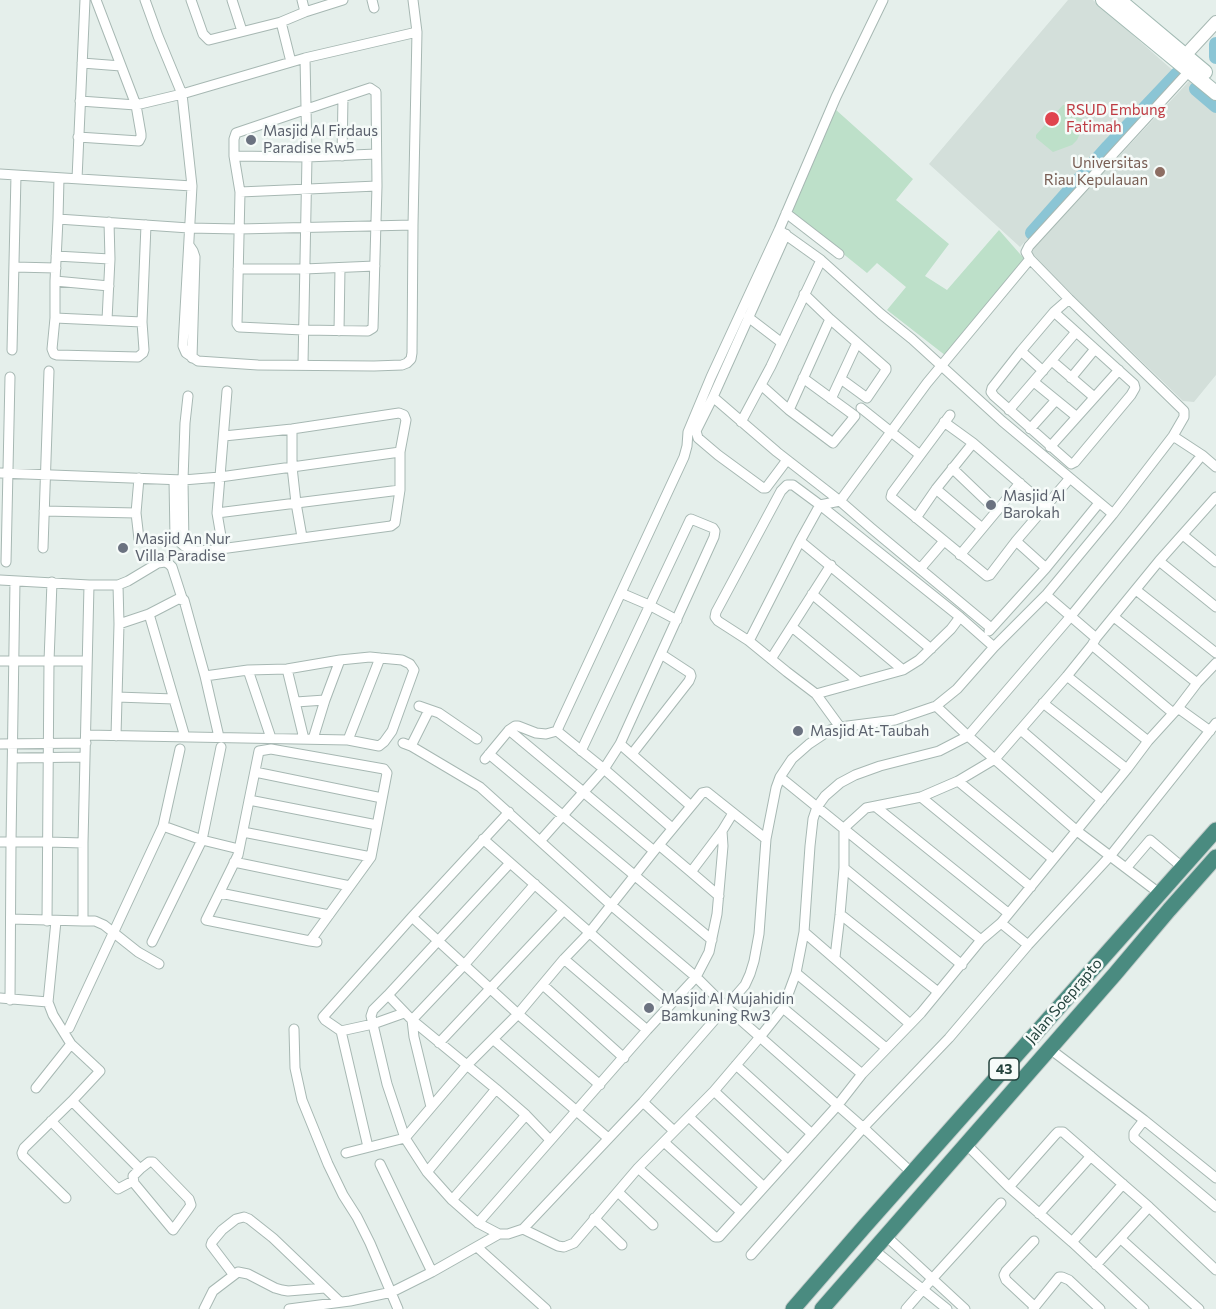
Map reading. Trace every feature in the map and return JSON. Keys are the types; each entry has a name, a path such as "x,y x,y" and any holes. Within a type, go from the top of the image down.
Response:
{"highway":[{"name":"Jalan Soeprapto","path":"793,1309 1216,830"},
{"name":"Jalan Soeprapto","path":"822,1309 1216,857"}],"main road":[{"path":"1103,0 1187,63 1216,81"},
{"path":"1119,0 1216,93"}],"street":[{"path":"76,179 85,0"},
{"path":"78,137 139,141 141,134 136,105 96,0"},
{"path":"144,0 182,94 192,186 183,346 186,353 198,361 258,365 402,365 411,359 417,32 412,0"},
{"path":"191,0 203,34 209,40 281,22 340,0"},
{"path":"232,0 242,31"},
{"path":"302,0 305,12"},
{"path":"787,460 764,488 698,438 696,430 748,317 782,232 786,213 836,97 884,0"},
{"path":"281,22 291,62"},
{"path":"510,863 371,1012 387,1084 405,1138 427,1172 452,1200 478,1223 499,1234 508,1234 523,1229 643,1102 745,985 754,961 759,934 766,839 776,788 780,777 792,759 830,730 896,720 936,706 957,689 994,647 1046,595 1173,436 1184,417 1184,411 1069,299 1026,252 1187,63 1216,22"},
{"path":"80,101 136,105 305,58 417,32"},
{"path":"303,364 307,157 305,58"},
{"path":"82,63 121,66"},
{"path":"370,88 376,92 377,186 373,328 368,331 239,327 237,324 240,192 234,156 234,139 236,133 307,109 370,88"},
{"path":"342,156 343,97"},
{"path":"234,156 307,157 376,154"},
{"path":"0,174 192,186"},
{"path":"12,350 16,176"},
{"path":"59,178 52,349 54,354 140,356 144,350 142,322 146,225"},
{"path":"240,192 377,186"},
{"path":"786,213 838,254"},
{"path":"58,219 240,229 412,225"},
{"path":"107,320 109,222"},
{"path":"782,232 821,260 1002,421 1113,514"},
{"path":"712,940 564,816 487,757 509,730 517,725 536,733 546,734 556,731 684,457 688,432 711,377 782,232"},
{"path":"56,256 110,259"},
{"path":"749,641 820,505 840,501 942,366 1030,259"},
{"path":"741,422 821,260"},
{"path":"238,269 375,266"},
{"path":"14,267 56,268"},
{"path":"339,331 340,268"},
{"path":"55,281 109,286"},
{"path":"761,385 789,410 833,443 858,412 887,369 804,294"},
{"path":"1054,312 1134,384 1135,390 1071,464 991,394 991,390 1021,351 1054,312 1069,299"},
{"path":"748,317 782,343"},
{"path":"55,318 142,322"},
{"path":"789,410 830,319"},
{"path":"1010,410 1077,332"},
{"path":"831,399 857,343"},
{"path":"1071,378 1095,349"},
{"path":"1021,351 1043,371"},
{"path":"1052,361 1094,397"},
{"path":"1050,447 1119,370"},
{"path":"43,548 49,371"},
{"path":"6,562 3,473 9,376"},
{"path":"803,378 831,399 891,432 920,455"},
{"path":"841,379 867,398"},
{"path":"1034,382 1077,417"},
{"path":"223,548 217,513 227,391"},
{"path":"188,396 175,538 184,546 196,551 223,548 393,525 397,519 400,452 406,420 404,415 399,413 292,429 224,436"},
{"path":"713,397 991,628"},
{"path":"1030,429 1056,400"},
{"path":"1046,506 947,419 891,497 984,574 990,575 1070,478"},
{"path":"292,429 292,466 302,537"},
{"path":"1173,436 1216,467"},
{"path":"916,518 973,443"},
{"path":"3,473 179,480 220,477 400,452"},
{"path":"523,1229 558,1246 564,1247 574,1243 638,1168 714,1091 783,1008 796,973 804,932 813,819 817,807 825,796 840,783 855,775 939,751 968,736 1071,616 1202,455"},
{"path":"952,468 997,511"},
{"path":"138,478 136,513 139,540"},
{"path":"960,555 1020,483"},
{"path":"840,727 816,694 715,617 787,485 793,485 820,505 994,647"},
{"path":"936,489 982,528"},
{"path":"217,513 400,490"},
{"path":"835,957 844,868 844,828 866,808 921,796 958,781 994,759 1067,676 1159,561 1216,497"},
{"path":"984,638 1047,568 1099,503"},
{"path":"1207,507 1216,514"},
{"path":"44,512 136,513"},
{"path":"541,840 604,769 620,744 714,537 715,531 712,528 690,520 581,751"},
{"path":"1183,535 1216,562"},
{"path":"800,541 931,649"},
{"path":"920,569 944,541"},
{"path":"1016,541 1047,568"},
{"path":"1159,561 1216,607"},
{"path":"0,580 118,585 158,564 165,562 172,567 185,603 220,742 202,840 152,942"},
{"path":"771,659 831,566"},
{"path":"15,581 10,842 11,919 5,999 48,1002"},
{"path":"52,582 48,757 51,921 48,1002 53,1015 72,1044 100,1071 24,1148 22,1154 66,1198"},
{"path":"83,921 88,585"},
{"path":"116,736 118,585"},
{"path":"1136,590 1216,653"},
{"path":"621,593 677,620"},
{"path":"812,594 903,670"},
{"path":"751,1255 863,1128 949,1038 1028,945 1111,855 1213,727 1176,710 1094,641 1071,616 1046,595"},
{"path":"119,624 149,614 182,598"},
{"path":"149,614 185,737"},
{"path":"816,694 903,670 931,649 960,617"},
{"path":"1114,617 1197,683"},
{"path":"792,627 859,682"},
{"path":"632,754 690,678 690,673 661,654"},
{"path":"0,744 49,743 116,736 185,737 220,742 271,738 348,740 379,746 392,731 414,670 410,664 402,660 370,657 287,669 248,670 205,676"},
{"path":"348,740 380,658"},
{"path":"308,739 340,660"},
{"path":"0,661 86,661"},
{"path":"638,1168 717,1238 837,1106 862,1074 910,1024 981,940 1001,923 1148,741 1216,663"},
{"path":"287,669 308,739"},
{"path":"248,670 271,738"},
{"path":"1067,676 1148,741"},
{"path":"117,697 174,699"},
{"path":"296,702 325,700"},
{"path":"1043,703 1127,769"},
{"path":"936,706 1077,831 1159,893"},
{"path":"477,739 439,713 424,708 407,744 480,787 696,977 726,1007 912,1173"},
{"path":"509,730 584,793 719,896"},
{"path":"1021,730 1102,800"},
{"path":"556,731 672,828"},
{"path":"620,744 691,806"},
{"path":"69,1028 163,826 180,749"},
{"path":"271,749 384,769 387,773 371,857 329,915 314,941 206,920 239,849 255,772 259,752 271,749"},
{"path":"13,758 85,757"},
{"path":"255,772 382,798"},
{"path":"780,777 981,940"},
{"path":"958,781 1053,858"},
{"path":"346,1153 405,1138 467,1065 494,1040 589,933 702,793 707,792 766,839"},
{"path":"921,796 1031,887"},
{"path":"249,800 377,825"},
{"path":"876,807 1008,913"},
{"path":"368,1147 341,1031 323,1017 509,812"},
{"path":"691,873 733,813"},
{"path":"163,826 202,840 239,849"},
{"path":"478,1223 696,977 703,966 712,940 717,914 723,846 722,831"},
{"path":"243,832 371,857"},
{"path":"483,840 670,1004"},
{"path":"1126,867 1150,840 1182,867"},
{"path":"0,842 83,843"},
{"path":"234,862 350,886"},
{"path":"844,868 962,965"},
{"path":"412,1020 535,884"},
{"path":"220,893 329,915"},
{"path":"439,1043 564,910"},
{"path":"840,914 938,992"},
{"path":"412,917 600,1085"},
{"path":"11,919 95,921 159,964"},
{"path":"1001,923 1028,945"},
{"path":"804,932 910,1024"},
{"path":"564,959 647,1030"},
{"path":"796,973 886,1048"},
{"path":"543,985 624,1058"},
{"path":"388,995 404,1013 526,1115 550,1140"},
{"path":"783,1008 862,1074"},
{"path":"341,1031 373,1024 404,1013"},
{"path":"412,1020 431,1107"},
{"path":"294,1029 295,1068 302,1100 328,1164 366,1235 398,1309"},
{"path":"494,1040 608,1138"},
{"path":"36,1088 72,1044"},
{"path":"1050,1049 1216,1178"},
{"path":"736,1065 812,1134"},
{"path":"427,1172 496,1089"},
{"path":"714,1091 788,1160"},
{"path":"72,1101 140,1169"},
{"path":"643,1102 674,1131"},
{"path":"452,1200 526,1115"},
{"path":"689,1117 764,1187"},
{"path":"1144,1120 1134,1133 1134,1138 1216,1208"},
{"path":"51,1121 118,1189 133,1181"},
{"path":"1009,1187 1058,1132 1065,1133 1216,1270"},
{"path":"664,1142 741,1212"},
{"path":"966,1144 1009,1187 1144,1309"},
{"path":"1039,1214 1091,1156"},
{"path":"149,1162 153,1162 189,1199 191,1205 173,1230 133,1181 133,1176 140,1169 149,1162"},
{"path":"380,1164 432,1272"},
{"path":"1072,1242 1123,1184"},
{"path":"618,1192 653,1225"},
{"path":"906,1309 1001,1203"},
{"path":"1096,1265 1149,1207"},
{"path":"233,1275 211,1245 222,1230 236,1219 244,1217 273,1238 340,1302"},
{"path":"594,1218 622,1245"},
{"path":"289,1309 392,1292 499,1234"},
{"path":"886,1236 965,1309"},
{"path":"1122,1239 1199,1309"},
{"path":"1034,1240 1006,1271 1004,1275 1006,1280 1034,1308 1059,1277 1062,1277 1069,1280 1094,1307"},
{"path":"477,1247 546,1309"},
{"path":"874,1250 947,1309"},
{"path":"204,1309 213,1291 238,1272 243,1272 282,1290 325,1288"}],"shaded area":[{"name":"RSUD Embung Fatimah","path":"1068,0 1093,0 1177,74 1020,247 929,164"},
{"name":"Universitas Riau Kepulauan","path":"1191,79 1216,101 1216,375 1194,402 1183,401 1032,253 1038,243"}],"green space":[{"path":"1063,105 1083,120 1083,127 1072,145 1053,152 1036,138 1036,135"},
{"path":"835,109 913,179 896,200 949,244 925,276 947,290 999,230 1027,262 950,359 887,310 906,287 877,263 867,273 790,211"}],"waterway":[{"path":"1216,44 1216,57"},
{"path":"1032,233 1177,74"},
{"path":"1196,89 1216,106"}],"place":[{"name":"RSUD Embung Fatimah","path":"1052,119"},
{"name":"Masjid Al Firdaus Paradise Rw5","path":"251,140"},
{"name":"Universitas Riau Kepulauan","path":"1160,172"},
{"name":"Masjid Al Barokah","path":"991,505"},
{"name":"Masjid An Nur Villa Paradise","path":"123,548"},
{"name":"Masjid At-Taubah","path":"798,731"},
{"name":"Masjid Al Mujahidin Bamkuning Rw3","path":"649,1008"}]}
